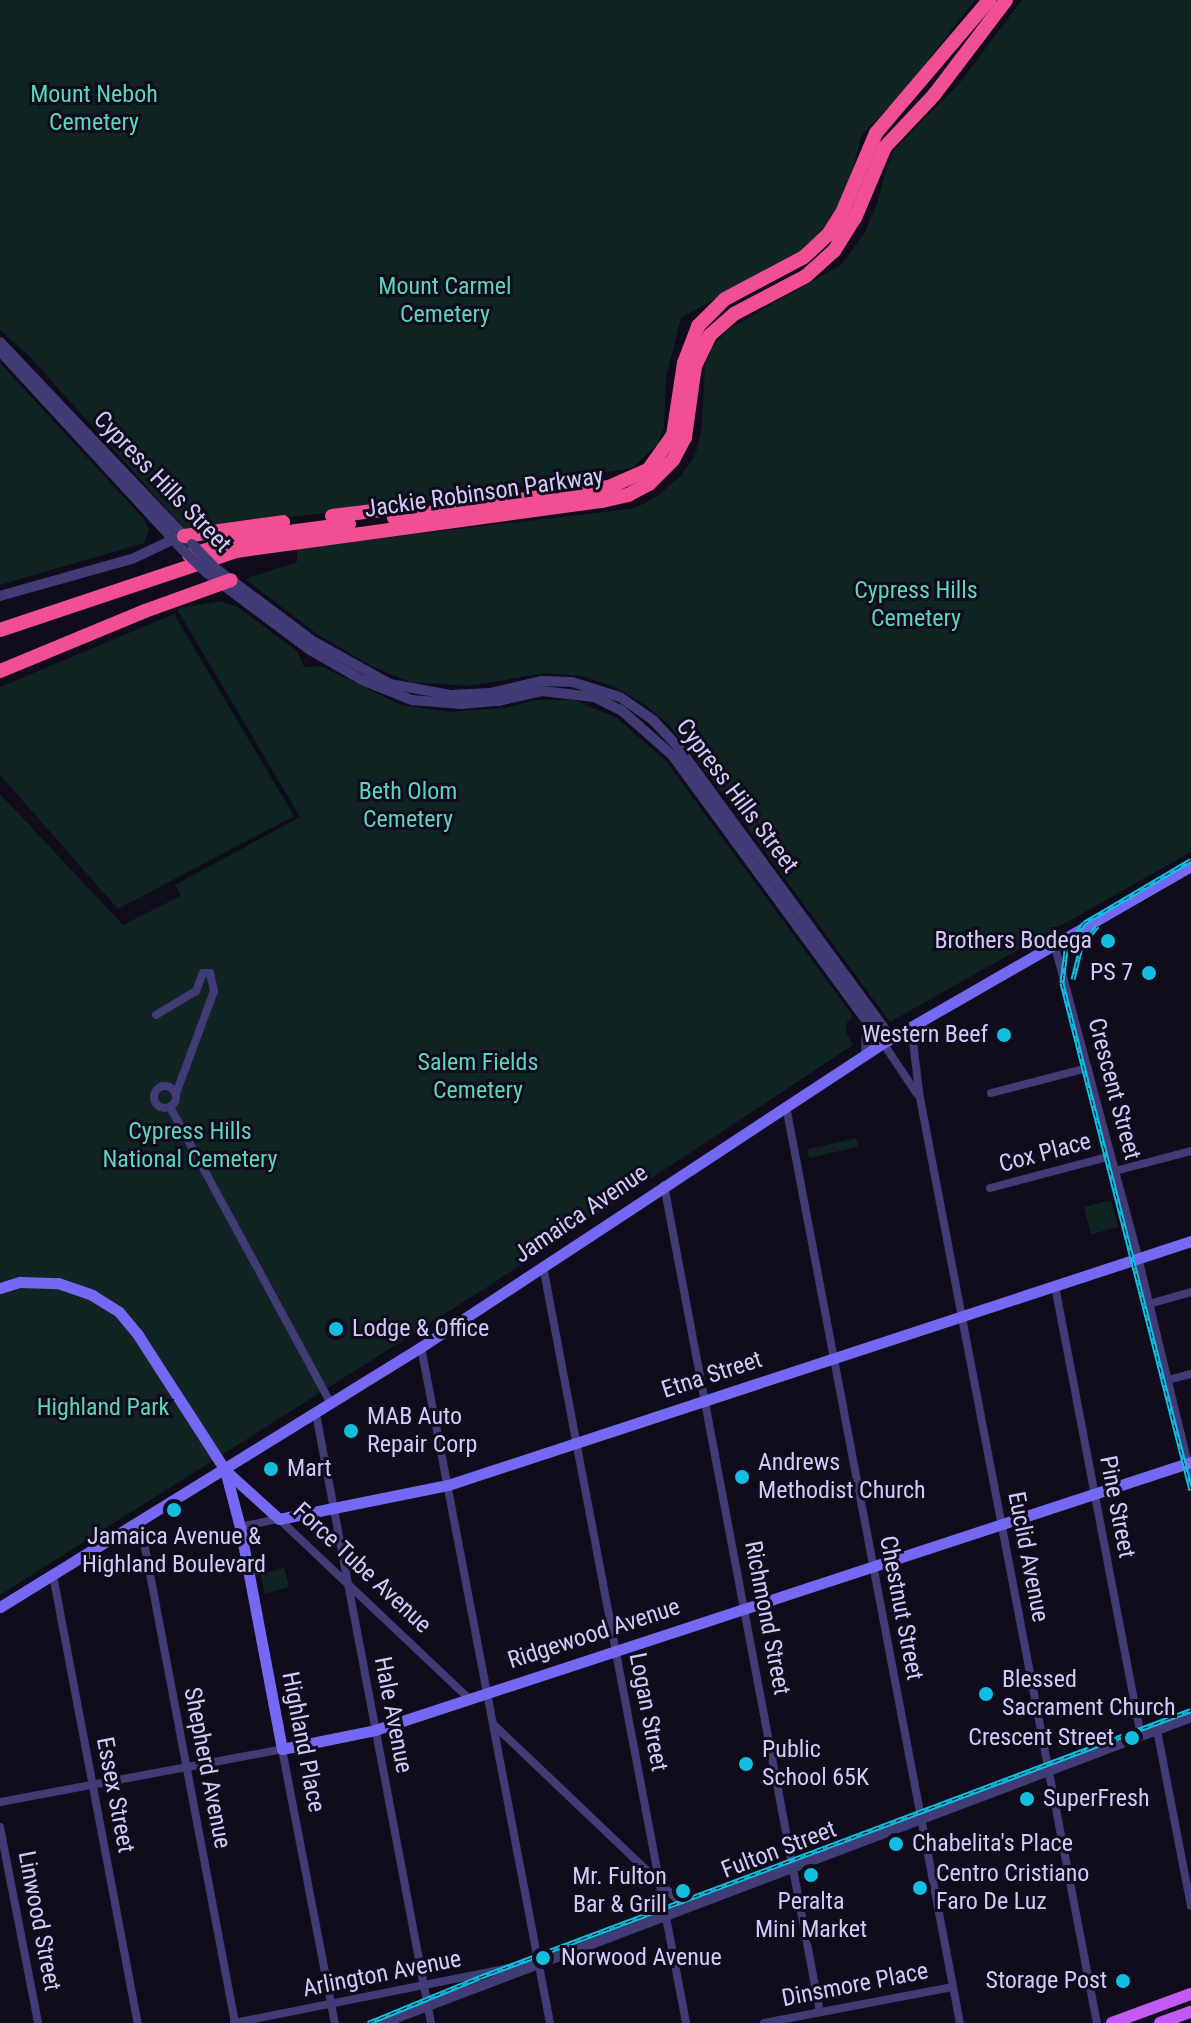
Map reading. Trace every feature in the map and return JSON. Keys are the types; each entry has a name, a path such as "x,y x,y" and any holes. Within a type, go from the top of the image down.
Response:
{"highway":[{"name":"Jackie Robinson Parkway","path":"0,620 240,539 618,485 655,463 675,428 682,371 698,326 725,299 804,257 828,235 842,213 871,143 989,0"},
{"name":"Jackie Robinson Parkway","path":"0,631 236,551 602,501 642,488 668,467 682,445 689,420 695,366 710,335 727,319 806,276 827,258 850,228 881,154 1006,0"},
{"path":"182,542 394,509 502,501"},
{"path":"0,671 145,611 226,582"}],"main road":[{"name":"Jamaica Avenue","path":"0,1607 421,1347 866,1053 1191,866"},
{"name":"Etna Street","path":"279,1519 448,1485 1191,1241"},
{"path":"0,1288 20,1282 58,1283 92,1295 119,1312 138,1335 225,1470"},
{"name":"Ridgewood Avenue","path":"282,1749 375,1730 1189,1462"},
{"name":"Force Tube Avenue","path":"225,1470 279,1519"},
{"name":"Highland Place","path":"225,1470 240,1527 282,1749"},
{"path":"1112,2023 1191,1994"},
{"path":"1160,2023 1191,2012"}],"street":[{"name":"Cypress Hills Street","path":"0,342 182,542 211,570 310,650 362,680 412,700 461,704 498,701 542,691 594,697 621,710 672,755 867,1021 887,1040"},
{"name":"Cypress Hills Street","path":"0,351 18,362"},
{"path":"0,596 182,542"},
{"name":"Cypress Hills Street","path":"226,582 313,641 390,684 452,695 490,693 541,681 572,682 620,697 653,720 679,748 887,1040"},
{"name":"Crescent Street","path":"1054,943 1138,1259 1191,1477"},
{"path":"156,1015 196,991 203,973 210,973 214,991 170,1107"},
{"path":"866,1053 867,1021"},
{"name":"Euclid Avenue","path":"911,1026 920,1098 1097,2023"},
{"name":"Euclid Avenue","path":"887,1040 920,1098"},
{"path":"991,1093 1088,1068"},
{"path":"176,1094 165,1085 154,1094 156,1104 170,1107 331,1404"},
{"name":"Chestnut Street","path":"786,1106 960,2023"},
{"path":"1115,1171 1191,1151"},
{"name":"Cox Place","path":"990,1188 1111,1156"},
{"name":"Richmond Street","path":"664,1185 820,2012"},
{"name":"Logan Street","path":"543,1266 686,2023"},
{"name":"Pine Street","path":"1055,1286 1141,1736"},
{"path":"1149,1304 1191,1292"},
{"path":"421,1347 550,2023"},
{"path":"1168,1380 1191,1374"},
{"name":"Hale Avenue","path":"316,1414 431,2023"},
{"name":"Etna Street","path":"240,1527 279,1519"},
{"name":"Force Tube Avenue","path":"279,1519 468,1698"},
{"name":"Shepherd Avenue","path":"140,1521 235,2023"},
{"name":"Essex Street","path":"53,1575 138,2023"},
{"name":"Fulton Street","path":"383,2023 1191,1717"},
{"path":"493,1723 685,1907"},
{"path":"1157,1730 1191,1906"},
{"name":"Ridgewood Avenue","path":"0,1802 282,1749"},
{"name":"Highland Place","path":"282,1749 335,2023"},
{"name":"Linwood Street","path":"0,1827 38,2023"},
{"name":"Arlington Avenue","path":"235,2023 538,1962"},
{"name":"Dinsmore Place","path":"764,2023 953,1987"}],"green space":[{"name":"Mount Carmel Cemetery","path":"0,0 975,0 900,96 862,134 846,193 830,222 809,246 681,318 666,377 664,427 657,445 632,468 421,502 185,529 30,357 0,330"},
{"name":"Cypress Hills Cemetery","path":"1022,0 1191,0 1191,852 890,1022 719,789 669,725 645,705 615,687 582,676 545,673 468,686 410,682 373,667 317,634 245,579 297,562 297,548 635,508 656,497 681,476 696,453 702,426 705,364 711,349 727,330 841,265 864,234 877,204 887,165 896,148 958,85"},
{"path":"0,363 144,519 149,530 144,543 0,585"},
{"path":"221,601 238,607 297,651 304,667 321,666 401,705 450,712 504,708 537,700 574,700 617,718 666,761 853,1016 847,1022 846,1032 853,1045 484,1289 0,1595 0,794 123,925 181,896 175,885 300,817 177,609"},
{"path":"174,614 294,816 118,909 0,775 0,687"},
{"path":"856,1138 858,1147 809,1158 807,1149"},
{"path":"1111,1200 1118,1227 1091,1234 1084,1207"},
{"path":"284,1568 289,1587 265,1594 260,1574"}],"railway":[{"path":"1191,860 1084,923 1066,950 1062,983 1191,1490"},
{"path":"1073,979 1081,946 1097,926"},
{"path":"368,2023 480,1977 1191,1710"}],"place":[{"name":"Brothers Bodega","path":"1108,941"},
{"name":"PS 7","path":"1149,973"},
{"name":"Western Beef","path":"1004,1035"},
{"name":"Lodge & Office","path":"336,1329"},
{"name":"MAB Auto Repair Corp","path":"351,1431"},
{"name":"Mart","path":"271,1469"},
{"name":"Andrews Methodist Church","path":"742,1477"},
{"name":"Jamaica Avenue & Highland Boulevard","path":"174,1510"},
{"name":"Blessed Sacrament Church","path":"986,1694"},
{"name":"Crescent Street","path":"1132,1738"},
{"name":"Public School 65K","path":"746,1764"},
{"name":"SuperFresh","path":"1027,1799"},
{"name":"Chabelita's Place","path":"896,1844"},
{"name":"Peralta Mini Market","path":"811,1875"},
{"name":"Centro Cristiano Faro De Luz","path":"920,1888"},
{"name":"Mr. Fulton Bar & Grill","path":"683,1891"},
{"name":"Norwood Avenue","path":"543,1958"},
{"name":"Storage Post","path":"1123,1981"}],"park label":[{"name":"Mount Neboh Cemetery","path":"94,109"},
{"name":"Beth Olom Cemetery","path":"408,806"},
{"name":"Salem Fields Cemetery","path":"478,1077"},
{"name":"Cypress Hills National Cemetery","path":"190,1146"},
{"name":"Highland Park","path":"103,1408"}]}
